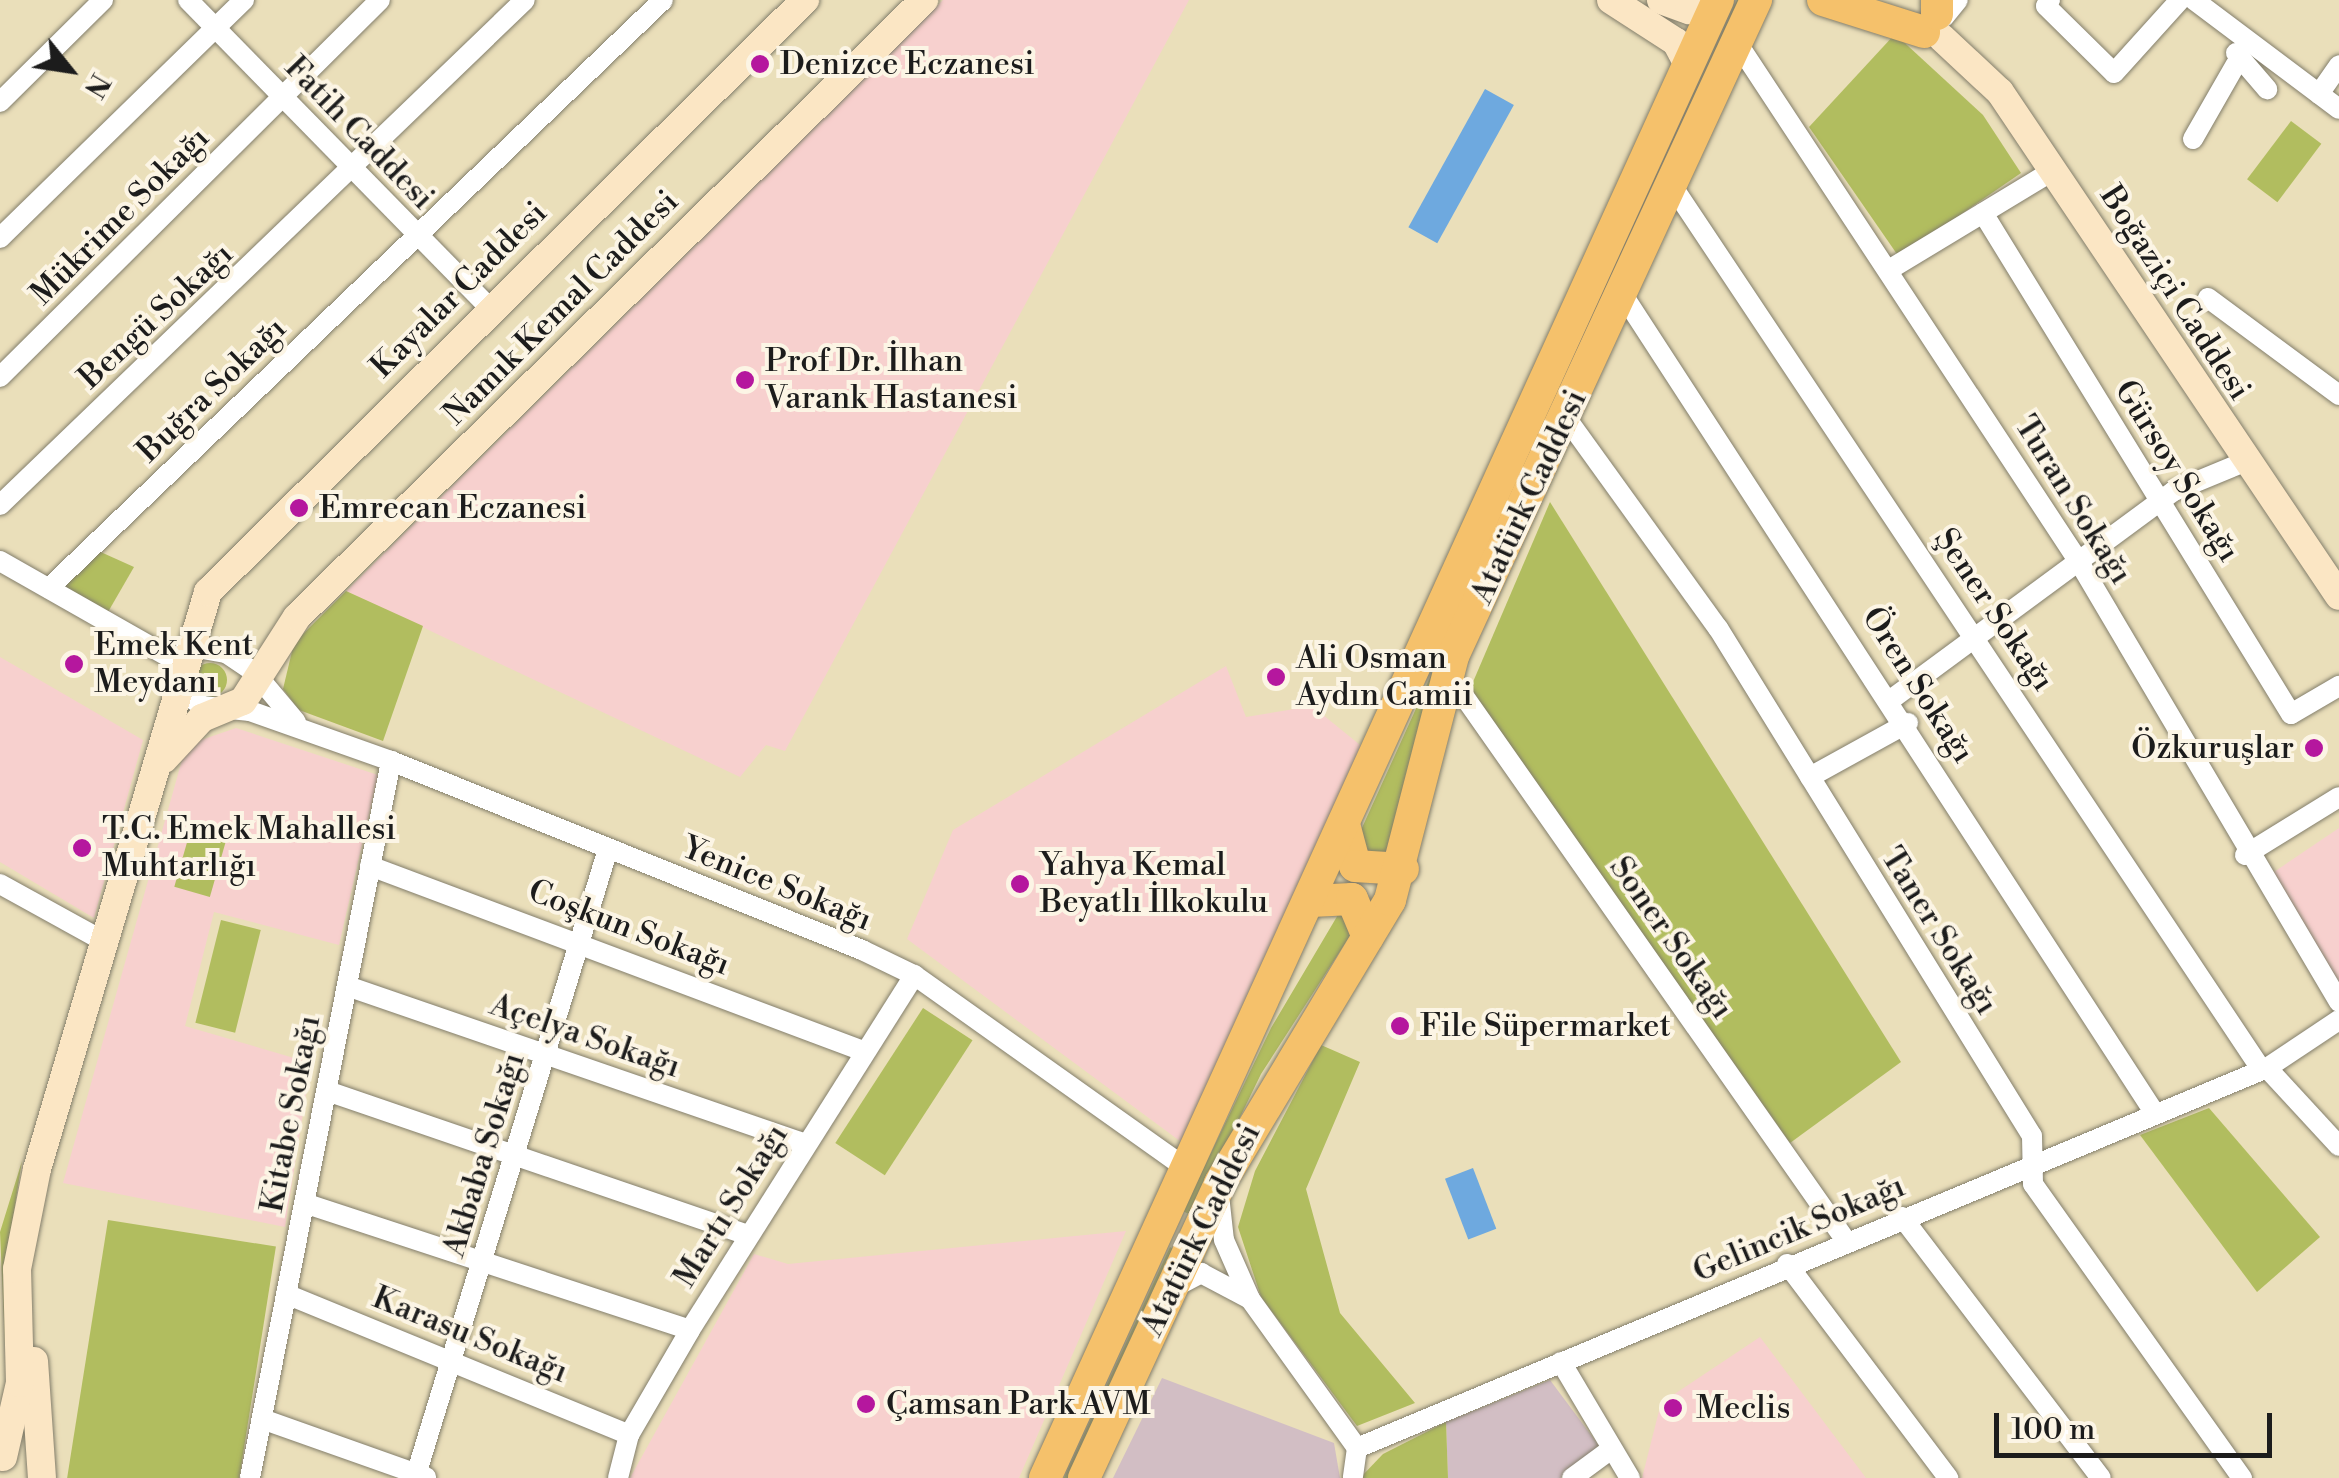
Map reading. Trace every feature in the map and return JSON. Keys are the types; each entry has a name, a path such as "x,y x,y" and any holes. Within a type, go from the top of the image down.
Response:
{"main road":[{"name":"Kayalar Caddesi","path":"158,768 182,667 208,592 489,308 806,0"},
{"name":"Namık Kemal Caddesi","path":"158,768 179,738 243,701 254,672 336,578 924,0"},
{"path":"1611,0 1676,42 1688,65"},
{"path":"1661,0 1689,10 1717,2"},
{"path":"1823,0 1940,17"},
{"name":"Atatürk Caddesi","path":"1084,1478 1220,1183 1368,936 1403,868 1447,672 1757,1"},
{"name":"Atatürk Caddesi","path":"1046,1478 1345,828 1717,2"},
{"name":"Boğaziçi Caddesi","path":"1940,17 2000,92 2244,462 2335,583"},
{"path":"24,1235 28,1434 6,1457 27,1468 28,1434 24,1235 158,768"},
{"path":"1345,828 1355,866 1403,868"},
{"path":"1311,901 1352,900 1368,936"}],"street":[{"path":"0,102 102,0"},
{"name":"Fatih Caddesi","path":"188,0 489,308"},
{"path":"0,238 244,0"},
{"name":"Mükrime Sokağı","path":"0,377 380,0"},
{"name":"Bengü Sokağı","path":"0,504 525,0"},
{"name":"Buğra Sokağı","path":"49,588 663,0"},
{"path":"2050,0 2046,6 2114,73 2180,0"},
{"path":"2194,0 2339,108"},
{"path":"2193,139 2236,64 2235,32"},
{"name":"Turan Sokağı","path":"1736,42 1892,268 2079,562 2245,856 2339,1002"},
{"path":"2236,64 2267,89"},
{"path":"2319,94 2339,65"},
{"path":"1892,268 2054,170"},
{"name":"Şener Sokağı","path":"1672,188 2264,1068 2339,1146"},
{"name":"Gürsoy Sokağı","path":"1983,213 2291,714 2339,686"},
{"name":"Ören Sokağı","path":"1623,296 1893,698 2154,1112"},
{"path":"2208,298 2339,395"},
{"name":"Taner Sokağı","path":"1567,418 1718,628 2032,1136 2038,1160 2034,1184 2242,1478"},
{"path":"1893,698 2160,502 2244,462"},
{"path":"0,561 182,667 226,653 254,672 306,730"},
{"name":"Yenice Sokağı","path":"182,667 202,706 225,708 306,730 391,761 914,976 1186,1168"},
{"name":"Soner Sokağı","path":"1447,672 1844,1238"},
{"path":"1810,777 1908,723"},
{"name":"Kitabe Sokağı","path":"250,1478 391,761"},
{"path":"2245,856 2339,797"},
{"name":"Akbaba Sokağı","path":"420,1477 608,849"},
{"name":"Coşkun Sokağı","path":"370,866 581,941 863,1051"},
{"path":"0,884 107,943"},
{"name":"Martı Sokağı","path":"618,1478 629,1434 690,1330 804,1143 914,976"},
{"name":"Açelya Sokağı","path":"347,986 804,1143"},
{"path":"2264,1068 2339,1020"},
{"name":"Gelincik Sokağı","path":"1357,1448 1844,1238 2264,1068"},
{"path":"327,1091 747,1235"},
{"path":"1220,1183 1224,1240 1250,1299 1357,1448 1353,1478"},
{"path":"304,1202 690,1330"},
{"path":"1902,1216 2101,1478"},
{"path":"1787,1264 1948,1478"},
{"path":"1169,1292 1201,1274 1250,1299"},
{"name":"Karasu Sokağı","path":"286,1294 455,1357 629,1434"},
{"path":"1561,1362 1630,1478"},
{"path":"262,1420 420,1477"},
{"path":"1572,1478 1610,1450"}],"shaded area":[{"path":"943,0 1189,0 785,751 766,745 740,777 346,591"},
{"path":"0,657 143,740 94,918 0,862"},
{"path":"1226,666 1246,717 1312,706 1365,749 1188,1147 907,939 953,830"},
{"path":"236,728 378,775 339,945 214,912 185,1026 311,1063 285,1227 63,1183 182,760 201,740"},
{"path":"2339,828 2339,994 2268,876"},
{"name":"Çamsan Park AVM","path":"1126,1231 1019,1478 630,1478 754,1254 788,1264"},
{"path":"1760,1337 1866,1478 1642,1478 1661,1403"},
{"path":"1162,1378 1334,1443 1340,1478 1113,1478"},
{"path":"1550,1380 1600,1447 1560,1478 1448,1478 1446,1422"}],"green space":[{"path":"1737,0 1747,0 1589,351 1392,851 1374,862 1356,841"},
{"path":"1895,34 1983,115 2021,173 1899,257 1809,127"},
{"path":"2291,121 2321,144 2277,202 2247,179"},
{"path":"1550,502 1901,1062 1790,1143 1470,689"},
{"path":"94,549 134,567 108,612 63,588"},
{"path":"346,591 423,626 383,741 299,710 283,689 294,643"},
{"path":"210,663 222,668 227,680 222,692 210,697 198,692 193,680 198,668"},
{"path":"190,832 226,842 210,897 174,887"},
{"path":"1342,908 1355,928 1261,1074 1192,1216 1183,1211 1271,1028"},
{"path":"221,920 261,930 235,1033 195,1023"},
{"path":"923,1008 972,1040 885,1175 835,1143"},
{"path":"1321,1045 1360,1062 1306,1189 1340,1313 1415,1403 1357,1426 1261,1297 1238,1227 1255,1171"},
{"path":"2209,1108 2320,1237 2257,1292 2140,1135"},
{"path":"22,1161 10,1237 5,1346 0,1232"},
{"path":"108,1220 276,1247 239,1478 67,1478"},
{"path":"1170,1247 1177,1251 1076,1478 1064,1478"},
{"path":"1446,1422 1448,1478 1360,1478 1383,1454"}],"water":[{"path":"1485,89 1514,105 1437,243 1408,227"},
{"path":"1473,1168 1496,1229 1468,1239 1445,1179"}],"place":[{"name":"Denizce Eczanesi","path":"760,64"},
{"name":"Prof Dr. İlhan Varank Hastanesi","path":"745,380"},
{"name":"Emrecan Eczanesi","path":"299,508"},
{"name":"Emek Kent Meydanı","path":"74,664"},
{"name":"Ali Osman Aydın Camii","path":"1276,677"},
{"name":"Özkuruşlar","path":"2314,748"},
{"name":"T.C. Emek Mahallesi Muhtarlığı","path":"82,848"},
{"name":"Yahya Kemal Beyatlı İlkokulu","path":"1020,884"},
{"name":"File Süpermarket","path":"1400,1026"},
{"name":"Çamsan Park AVM","path":"866,1404"},
{"name":"Meclis","path":"1673,1408"}]}
